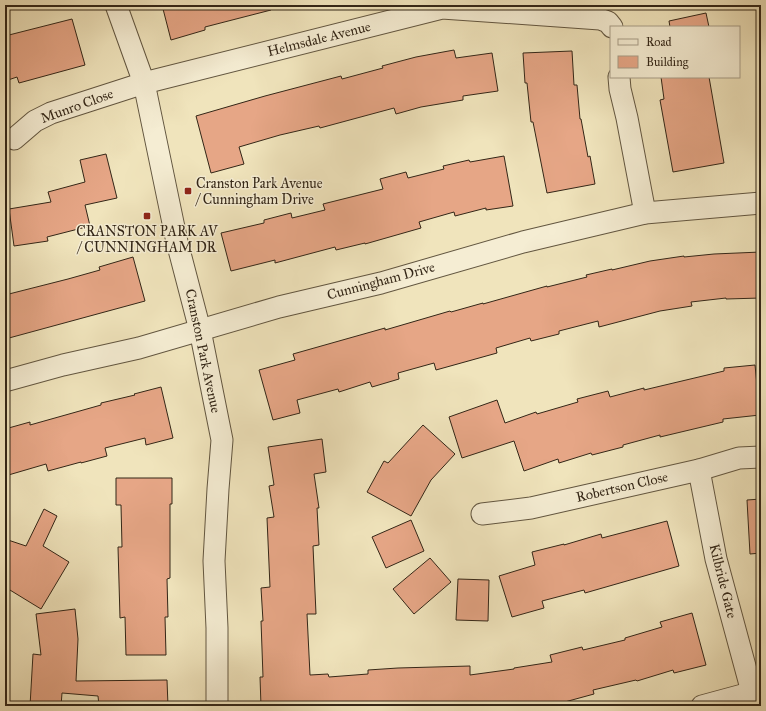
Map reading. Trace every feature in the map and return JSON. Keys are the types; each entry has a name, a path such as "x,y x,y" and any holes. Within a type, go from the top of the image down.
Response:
{"street":[{"name":"Cranston Park Avenue","path":"116,5 144,83 178,242 200,330 222,440 214,561 217,628 216,706"},
{"name":"Helmsdale Avenue","path":"144,83 442,8 600,19 608,22 611,26"},
{"path":"619,78 645,213"},
{"name":"Munro Close","path":"14,139 35,121 51,113 144,83"},
{"name":"Cunningham Drive","path":"5,381 63,365 139,348 279,307 381,283 523,242 645,213 761,202"},
{"name":"Robertson Close","path":"482,514 531,508 699,470 739,458 761,457"},
{"name":"Kilbride Gate","path":"699,470 716,559 757,691"},
{"path":"702,706 757,691"}],"building":[{"path":"162,5 271,5 271,10 205,27 205,30 171,40"},
{"path":"706,13 709,26 670,26 669,21"},
{"path":"72,19 85,65 19,83 17,77 5,81 5,36"},
{"path":"454,50 456,58 492,53 498,91 463,96 463,100 421,107 396,114 394,108 320,128 319,126 280,135 239,147 244,164 211,173 196,116 341,76 342,79 416,57"},
{"path":"572,51 574,85 577,85 580,119 588,157 590,156 595,184 547,193 533,122 531,122 527,83 525,83 523,53"},
{"path":"661,78 709,78 724,163 673,172 660,100 664,99"},
{"path":"106,154 117,198 85,205 90,226 47,237 48,241 14,246 9,209 51,202 48,192 85,182 80,160"},
{"path":"504,156 513,206 486,210 486,208 455,216 454,212 419,222 421,228 365,244 336,250 335,247 275,263 275,260 231,271 221,233 264,223 264,220 291,213 292,218 325,210 323,204 383,189 380,179 406,172 408,178 444,169 443,166 469,160 470,162"},
{"path":"761,252 761,298 726,298 691,302 692,306 660,311 599,327 598,321 559,331 559,334 531,341 530,338 496,348 497,353 436,370 434,363 398,373 399,379 372,387 370,382 339,392 338,389 297,400 300,413 273,420 259,370 295,360 293,354 385,328 385,330 450,311 483,304 612,269 684,256"},
{"path":"133,257 145,301 9,338 5,325 5,295 100,270 99,267"},
{"path":"755,365 760,415 723,419 723,422 660,437 660,435 623,445 623,447 592,455 591,453 559,463 558,459 524,471 514,441 462,458 449,417 497,400 505,423 536,412 537,414 578,402 577,399 608,391 610,397 644,388 644,390 724,371 724,368"},
{"path":"161,387 173,438 146,445 145,438 105,448 107,456 48,471 46,464 5,476 5,429 30,422 30,425 101,405 101,403"},
{"path":"423,425 455,454 431,480 411,516 367,492 384,461 388,463"},
{"path":"322,439 326,472 314,474 319,508 317,508 319,545 313,546 316,614 307,614 310,675 328,674 329,677 368,674 368,670 470,666 470,675 514,669 552,662 550,655 582,647 583,650 625,640 625,638 662,627 660,622 692,613 706,665 674,673 673,670 637,681 593,690 594,694 550,706 261,706 260,677 263,677 261,621 263,621 261,588 270,587 267,518 274,517 269,486 274,485 268,447"},
{"path":"116,478 172,478 172,504 170,504 170,578 167,579 168,617 165,617 166,655 126,655 125,617 120,618 118,547 122,547 121,505 116,505"},
{"path":"761,499 761,553 750,554 747,500"},
{"path":"44,509 57,516 43,546 69,562 41,609 5,587 5,539 26,546"},
{"path":"411,520 424,551 386,568 372,537"},
{"path":"667,521 679,566 585,593 584,590 542,601 544,608 512,617 499,576 535,565 532,552 564,545 601,534 602,538"},
{"path":"430,558 451,582 414,614 393,589"},
{"path":"458,579 489,580 488,621 456,620"},
{"path":"75,609 78,639 76,681 167,680 168,706 99,706 98,696 62,693 61,706 30,706 33,654 41,655 36,614"}],"place":[{"name":"Cranston Park Avenue / Cunningham Drive","path":"188,191"},
{"name":"CRANSTON PARK AV / CUNNINGHAM DR","path":"147,216"}]}
